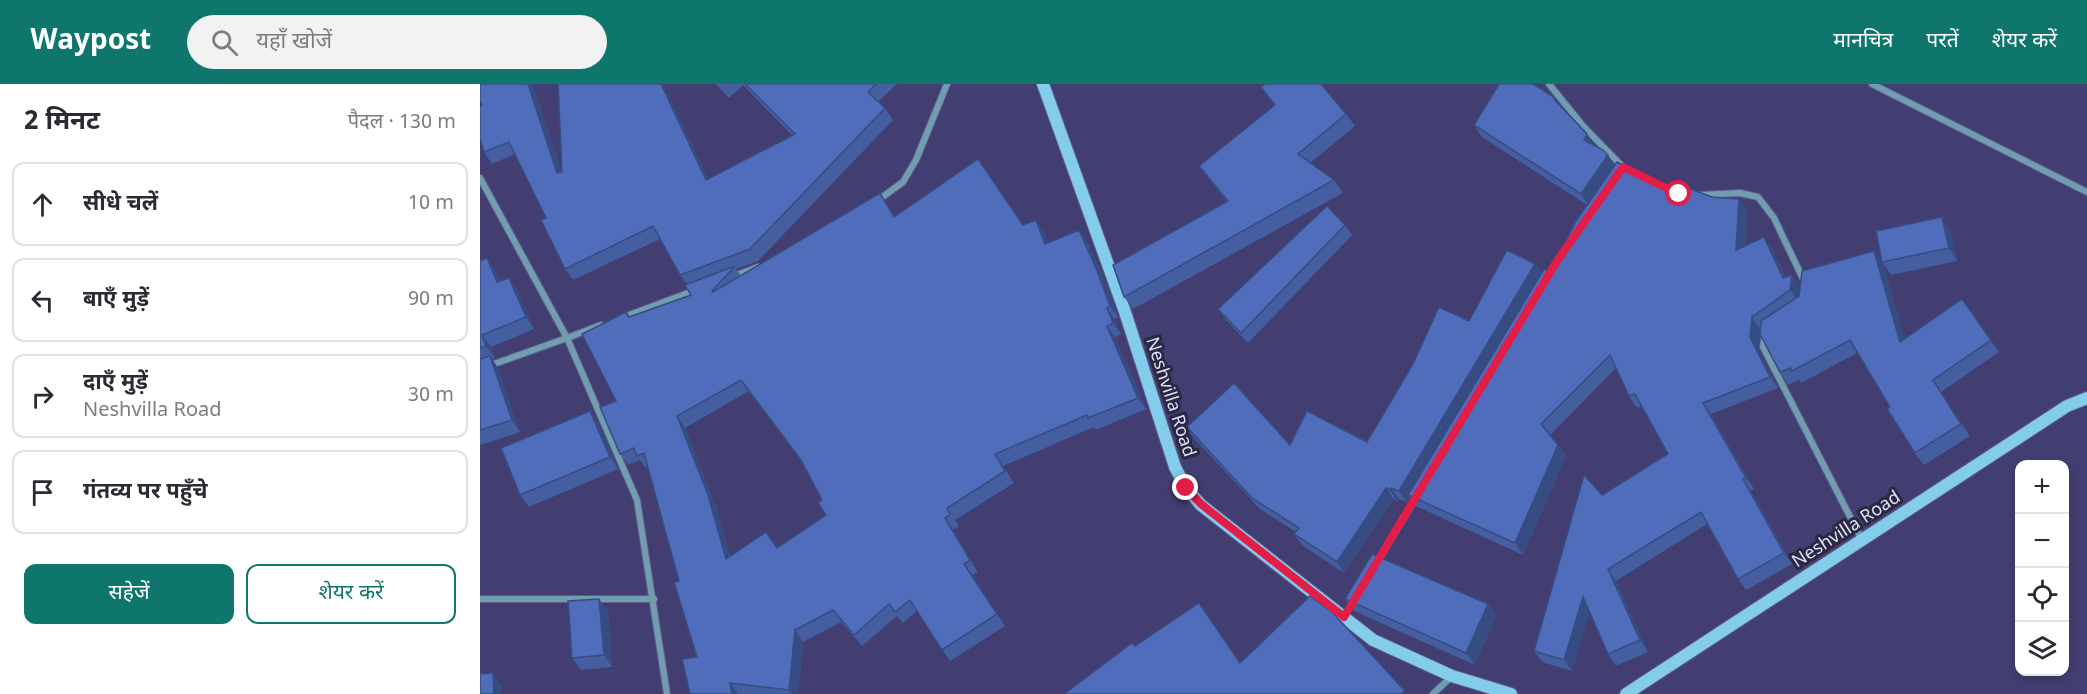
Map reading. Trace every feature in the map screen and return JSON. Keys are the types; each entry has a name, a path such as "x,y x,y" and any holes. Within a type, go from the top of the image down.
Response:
{"street":[{"path":"874,203 903,182 916,160 947,84"},
{"name":"Neshvilla Road","path":"1043,84 1125,312 1175,467 1186,488 1201,504 1348,612 1373,640 1452,676 1511,694"},
{"path":"1549,84 1582,126 1623,167 1633,171"},
{"path":"1872,84 2087,192"},
{"path":"1617,176 1623,167"},
{"path":"480,178 567,338 637,500 667,694"},
{"path":"1696,195 1740,193 1758,197 1774,218 1806,285"},
{"path":"728,278 760,266"},
{"path":"480,369 706,286"},
{"path":"1774,325 1765,330 1763,347 1862,540"},
{"name":"Neshvilla Road","path":"1626,694 2067,406 2087,398"},
{"path":"1375,566 1423,485"},
{"path":"480,600 654,599"},
{"path":"1433,694 1452,676"}],"building":[{"path":"480,84 528,84 557,173 562,172 558,84 661,84 706,180 795,134 745,84 876,84 868,92 885,108 750,249 680,275 653,226 565,269 541,220 546,218 509,142 484,152 480,139 480,106 482,105"},
{"path":"1265,84 1321,84 1346,114 1298,154 1334,180 1124,297 1113,265 1228,201 1199,166 1275,105 1261,87"},
{"path":"1499,84 1533,84 1554,97 1587,134 1584,140 1608,155 1581,194 1474,125"},
{"path":"978,159 1023,225 1036,220 1045,244 1079,230 1110,306 1107,308 1113,323 1107,326 1138,398 1088,418 1087,415 995,454 1005,471 947,508 950,515 945,518 970,560 964,564 997,614 942,650 910,600 895,612 889,604 854,635 833,610 795,630 789,690 730,683 732,694 690,694 682,659 697,657 674,582 679,581 644,453 637,456 634,448 620,454 600,407 616,401 582,334 626,312 629,317 691,295 685,285 735,266 713,292 880,193 894,217","holes":["741,380 801,460 822,500 818,503 826,515 777,548 766,532 726,559 708,495 677,416"]},
{"path":"1617,162 1669,187 1688,188 1712,197 1739,199 1736,250 1764,237 1783,278 1792,275 1790,290 1752,317 1750,337 1770,377 1703,403 1746,478 1743,479 1784,553 1738,579 1701,512 1608,569 1640,640 1608,654 1583,597 1564,660 1534,651 1584,475 1602,495 1668,454 1635,394 1629,396 1610,355 1541,424 1558,445 1515,543 1408,495 1544,269 1550,272 1576,221"},
{"path":"1327,206 1345,225 1241,333 1218,309"},
{"path":"1942,217 1949,248 1882,262 1876,231"},
{"path":"1507,250 1535,264 1399,491 1386,488 1337,562 1294,534 1299,528 1252,498 1187,427 1234,383 1290,445 1307,411 1367,442 1413,364 1439,307 1469,321"},
{"path":"1874,251 1900,342 1962,299 1991,340 1933,380 1961,424 1915,453 1887,409 1890,407 1850,340 1792,371 1791,368 1780,372 1760,334 1761,321 1799,296 1802,271"},
{"path":"487,258 497,282 509,278 526,317 482,335 486,346 480,348 480,261"},
{"path":"490,356 512,420 480,430 480,359"},
{"path":"590,411 610,457 520,495 501,448"},
{"path":"1372,554 1488,604 1466,653 1345,599"},
{"path":"1310,596 1333,613 1405,691 1401,694 1064,694 1132,643 1135,646 1199,603 1240,663"},
{"path":"599,599 604,655 572,658 568,601"},
{"path":"493,673 494,694 480,694 480,674"}],"route":[{"path":"1186,488 1201,504 1344,617 1557,261 1623,167 1679,194"}]}
